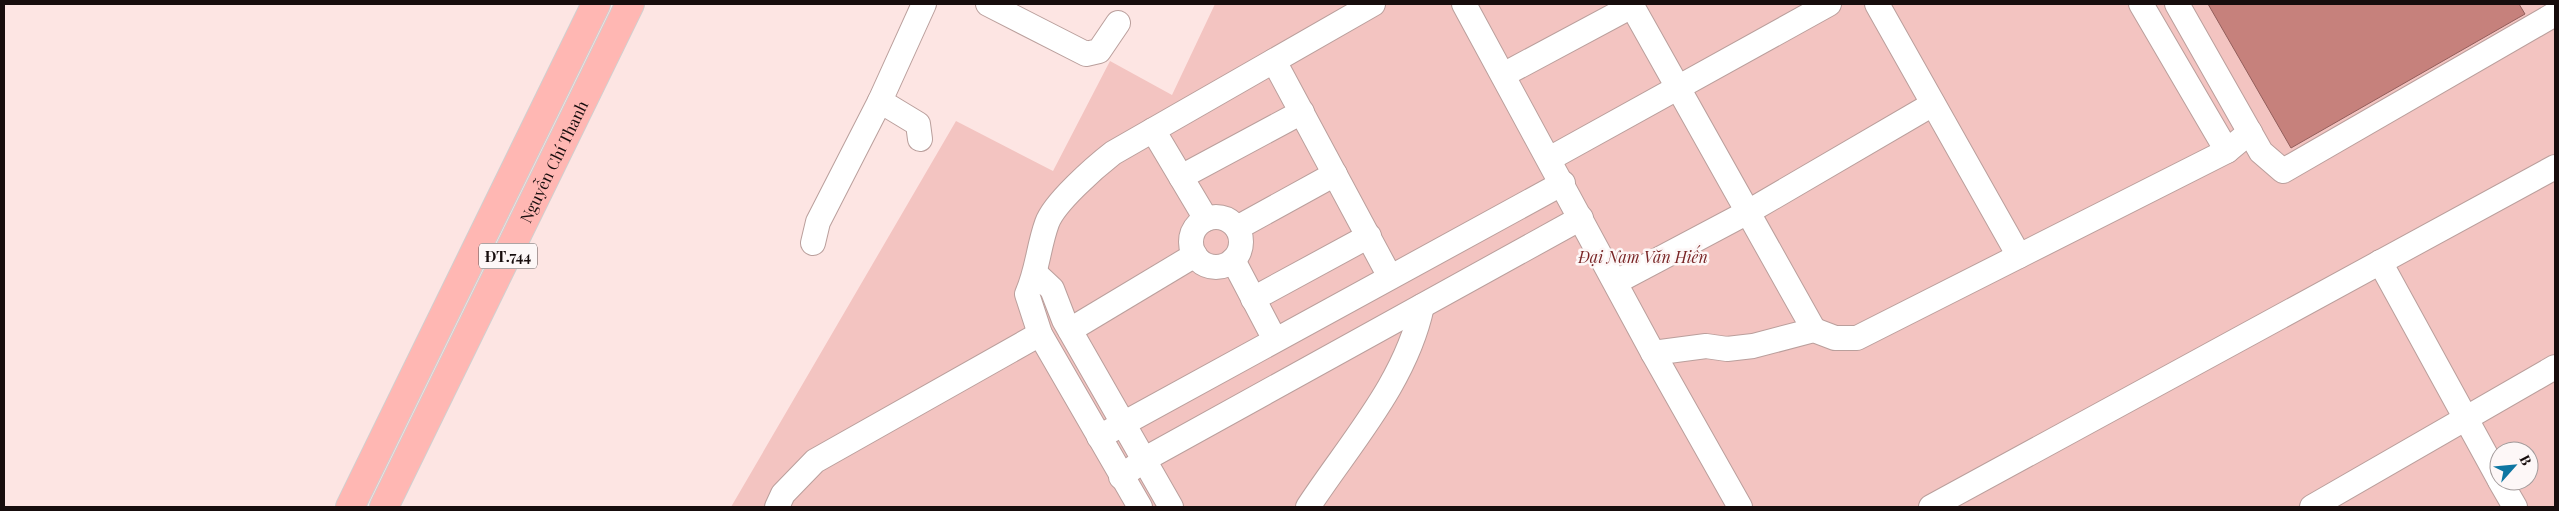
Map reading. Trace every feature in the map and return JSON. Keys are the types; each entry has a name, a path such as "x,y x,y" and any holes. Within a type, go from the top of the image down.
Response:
{"main road":[{"name":"Nguyễn Chí Thanh","path":"350,507 596,4"},
{"name":"Nguyễn Chí Thanh","path":"384,507 630,4"}],"street":[{"path":"813,243 818,222 880,101 924,4"},
{"path":"988,4 1086,54 1099,51 1118,23"},
{"path":"1140,507 1040,334 1027,294 1036,274 1048,221 1092,169 1113,154 1373,4"},
{"path":"1464,4 1563,183 1653,353 1740,507"},
{"path":"1549,158 1829,4"},
{"path":"1876,4 2019,256"},
{"path":"2141,4 2227,151"},
{"path":"2177,4 2261,152 2283,171 2548,12"},
{"path":"1503,75 1632,5 1814,330"},
{"path":"1274,61 1390,277"},
{"path":"880,101 918,124 920,139"},
{"path":"1616,282 1748,212 1933,104"},
{"path":"1181,177 1302,112"},
{"path":"1153,130 1206,219"},
{"path":"1653,353 1706,346 1727,349 1744,347 1814,330 1835,338 1857,338 2227,151 2250,132"},
{"path":"1930,507 2555,166"},
{"path":"1237,228 1335,174"},
{"path":"1099,437 1563,183"},
{"path":"1223,218 1237,228 1241,245 1233,260 1225,264 1208,265 1195,255 1192,247 1194,230 1206,219 1223,218"},
{"path":"1122,477 1144,459 1581,218"},
{"path":"1253,299 1369,236"},
{"path":"1070,330 1195,255"},
{"path":"1233,260 1275,340"},
{"path":"2380,262 2489,460"},
{"path":"1036,274 1052,289 1070,330 1171,507"},
{"path":"1308,507 1391,387 1416,333 1422,306"},
{"path":"777,507 783,494 815,461 1040,334"},
{"path":"2312,507 2555,367"},
{"path":"2506,491 2515,507"}],"green space":[{"name":"Đại Nam Văn Hiến","path":"1215,4 2555,4 2555,507 731,507 956,121 1053,171 1110,61 1172,95"}],"shaded area":[{"path":"2208,4 2519,4 2525,14 2291,148"}]}
